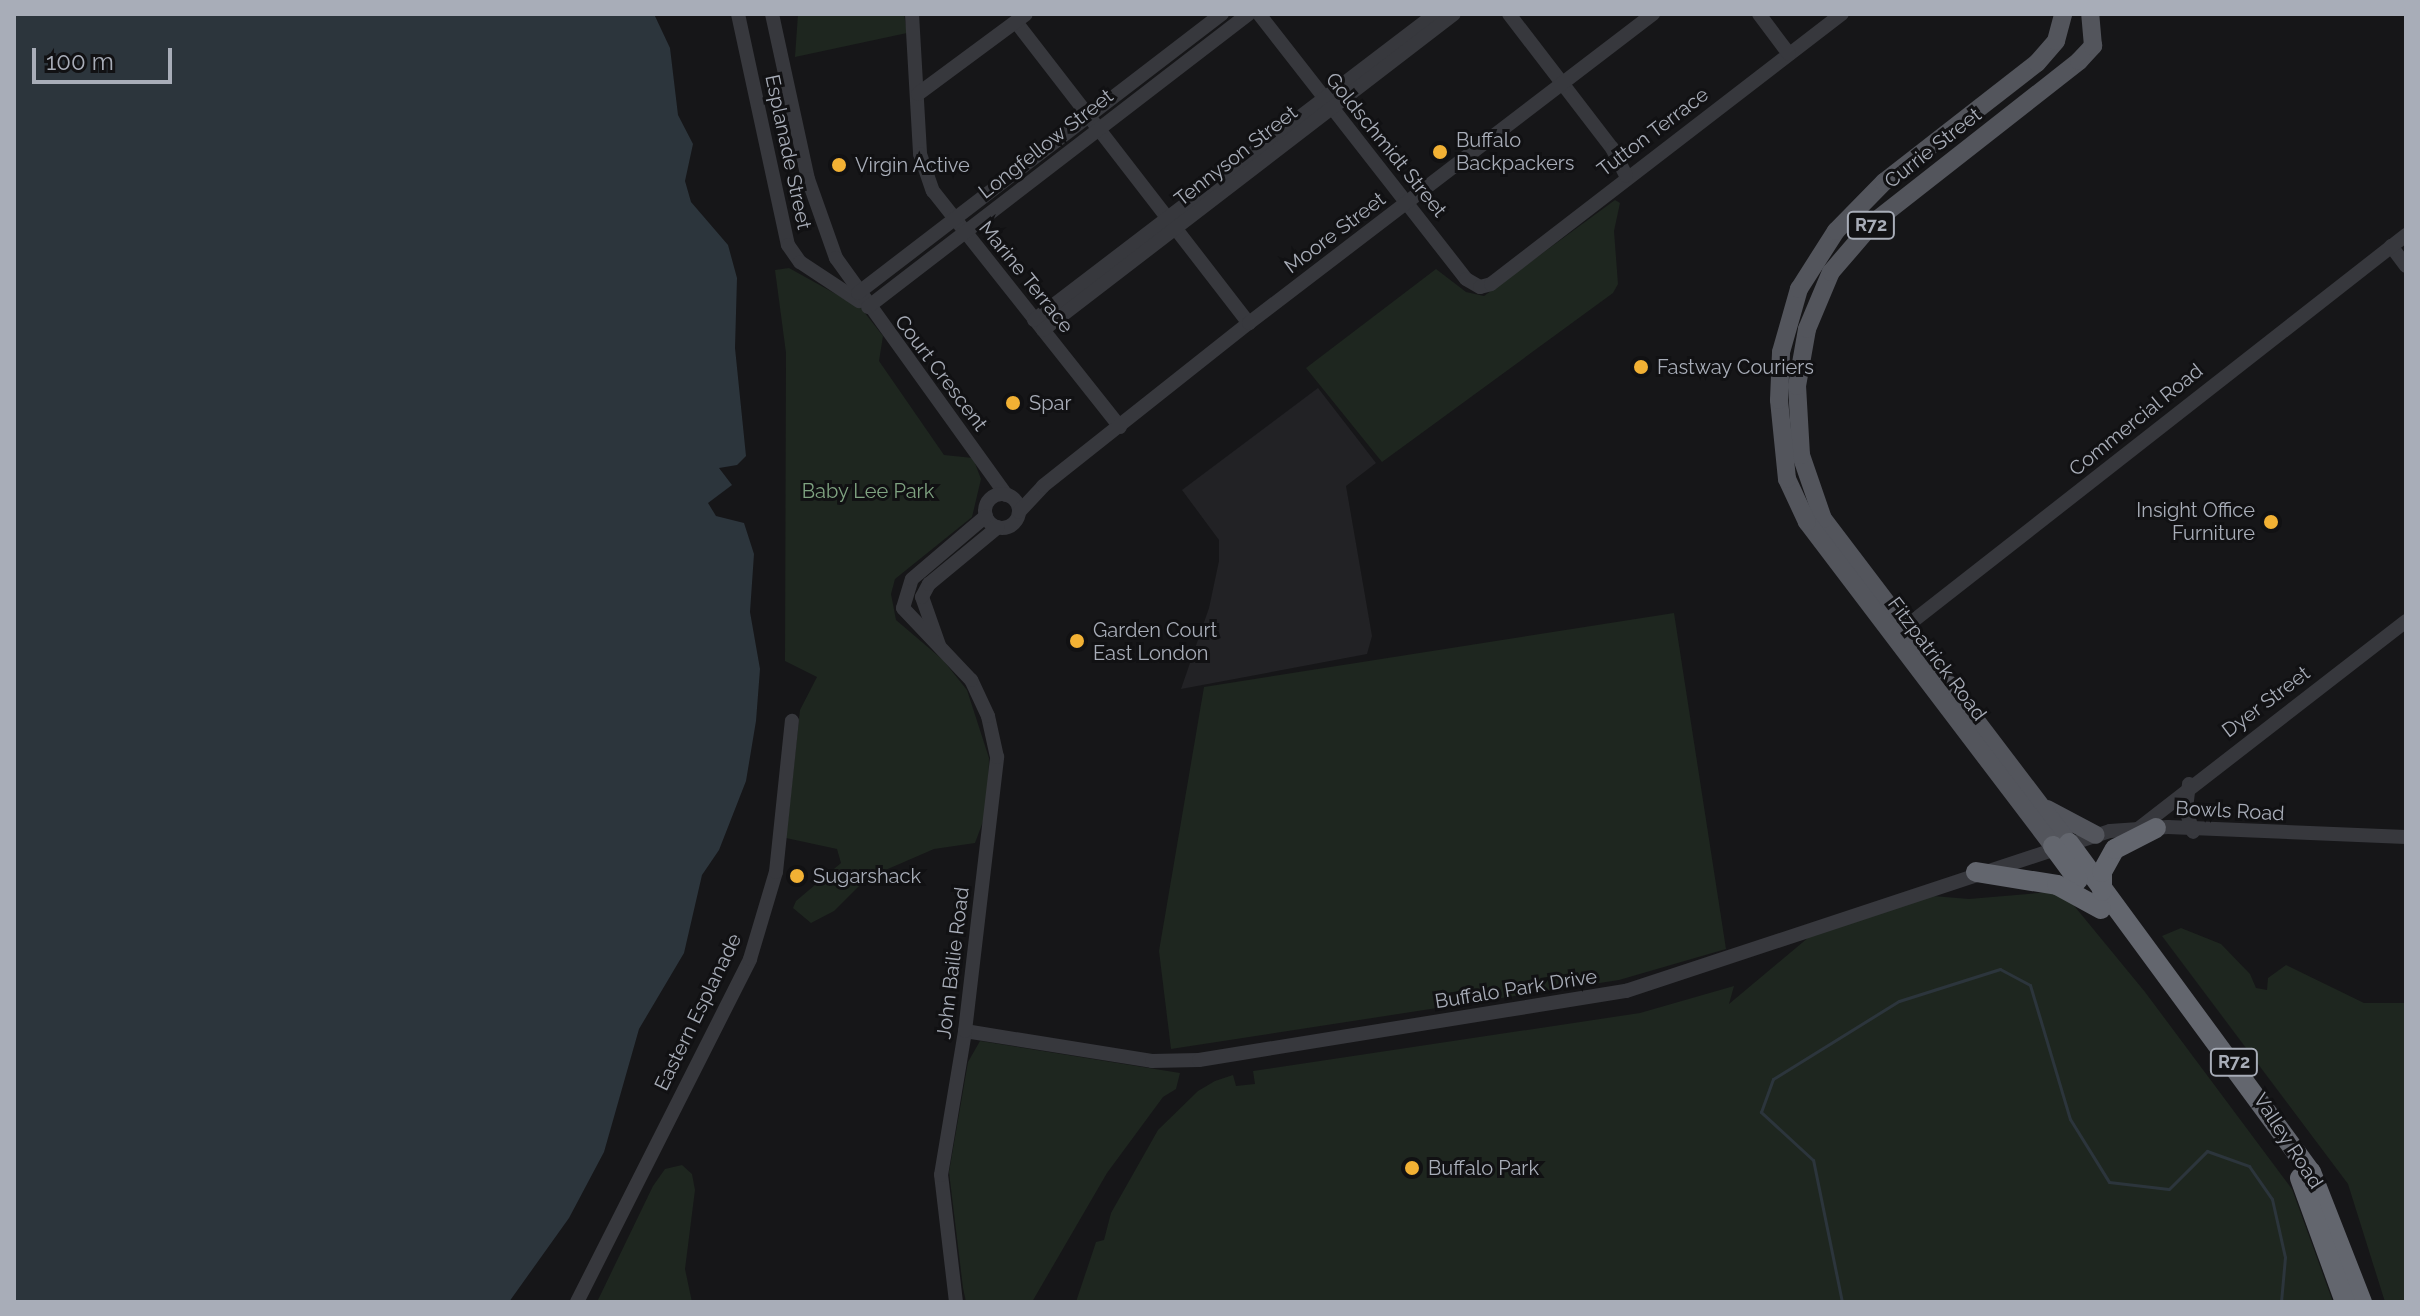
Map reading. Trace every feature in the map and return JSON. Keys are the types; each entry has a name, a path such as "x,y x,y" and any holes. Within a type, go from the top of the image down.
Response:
{"highway":[{"path":"1976,872 2045,881 2101,900 2102,872 2115,849 2154,828"},
{"name":"Valley Road","path":"2061,845 2282,1148 2313,1208 2345,1302"},
{"name":"Valley Road","path":"2101,900 2311,1172 2362,1302"}],"main road":[{"name":"Currie Street","path":"1792,495 1780,388 1781,352 1799,289 1836,231 1884,182 2037,63 2056,41 2063,14"},
{"name":"Currie Street","path":"1823,519 1801,455 1797,386 1807,329 1831,272 1874,222 2079,61 2093,46 2090,14"},
{"name":"Fitzpatrick Road","path":"1792,495 2061,845"},
{"name":"Fitzpatrick Road","path":"1823,519 1898,633 2041,806 2061,845"},
{"path":"2041,806 2096,835"}],"street":[{"name":"Esplanade Street","path":"738,14 788,245 800,262 868,307"},
{"name":"Marine Terrace","path":"912,14 922,167 954,220 1120,427"},
{"name":"Longfellow Street","path":"868,307 965,232 1222,14"},
{"name":"Longfellow Street","path":"858,293 954,220 1248,14"},
{"name":"Goldschmidt Street","path":"1259,14 1326,104 1466,279 1480,287 1491,284"},
{"name":"Tennyson Street","path":"1039,325 1326,104 1435,14"},
{"name":"Tennyson Street","path":"1326,104 1454,14"},
{"path":"1509,14 1565,84 1626,176"},
{"name":"Moore Street","path":"998,527 1011,525 1042,486 1249,323 1653,14"},
{"path":"1759,14 1789,54"},
{"name":"Tutton Terrace","path":"1491,284 1626,176 1842,14"},
{"name":"Court Crescent","path":"774,16 821,223 858,293 1019,512"},
{"path":"918,94 1021,18 1093,123 1249,323"},
{"name":"Commercial Road","path":"1898,633 2406,235"},
{"path":"2391,246 2406,266"},
{"name":"Court Crescent","path":"983,462 987,510"},
{"name":"Moore Street","path":"987,510 1008,496 1042,486"},
{"path":"987,510 998,527"},
{"name":"John Bailie Road","path":"939,645 924,636 903,608 912,579 987,510"},
{"name":"John Bailie Road","path":"956,1302 941,1175 965,1031 997,757 979,695 939,645 922,597 929,584 998,527"},
{"name":"Dyer Street","path":"2154,828 2176,796 2189,784 2406,621"},
{"name":"Eastern Esplanade","path":"577,1302 750,959 776,872 792,721"},
{"path":"2189,784 2186,810 2193,832"},
{"path":"2154,828 2176,796"},
{"name":"Bowls Road","path":"2061,845 2096,835 2154,828 2193,832 2406,837"},
{"name":"Buffalo Park Drive","path":"965,1031 1152,1061 1199,1060 1626,991 1725,962 1976,872 2061,845"}],"shaded area":[{"path":"14,14 654,14 670,48 678,115 693,144 685,181 691,202 728,245 737,278 735,348 746,456 737,465 719,468 732,485 708,503 716,516 744,523 754,554 750,612 760,669 756,721 746,781 719,850 702,875 684,953 639,1029 604,1152 569,1218 509,1302 14,1302"},
{"path":"1318,388 1376,463 1346,486 1372,636 1367,654 1181,689 1209,608 1219,561 1219,540 1182,490"}],"green space":[{"path":"798,14 904,14 907,33 795,57"},
{"path":"1615,200 1620,203 1614,231 1618,284 1613,293 1382,462 1306,368 1436,269 1466,292 1484,296"},
{"name":"Baby Lee Park","path":"789,268 861,308 883,336 879,361 944,455 973,458 981,479 972,517 895,579 891,594 896,620 943,660 967,690 989,758 988,807 975,843 934,849 867,878 834,911 811,923 793,908 796,901 841,863 837,849 786,838 800,710 817,677 785,661 786,353 775,270"},
{"path":"1674,613 1726,949 1619,980 1171,1049 1159,951 1204,687"},
{"path":"2062,891 2145,992 2292,1189 2333,1302 1076,1302 1096,1242 1104,1240 1111,1213 1158,1130 1198,1091 1215,1081 1233,1075 1236,1086 1255,1084 1253,1071 1640,1013 1734,986 1729,1004 1809,937 1933,896 1969,899"},
{"path":"2181,928 2221,944 2250,974 2256,988 2267,990 2268,978 2286,965 2364,1003 2406,1003 2406,1302 2385,1302 2348,1184 2162,936"},
{"path":"980,1041 1180,1073 1176,1089 1163,1097 1107,1173 1032,1302 966,1302 963,1288 949,1172 968,1062"},
{"path":"682,1165 692,1174 695,1190 685,1269 692,1302 597,1302 653,1186 665,1169"}],"waterway":[{"path":"1842,1302 1813,1160 1761,1112 1773,1079 1899,1001 2000,969 2030,985 2070,1119 2109,1182 2169,1189 2207,1151 2249,1166 2272,1199 2285,1257 2281,1302"}],"place":[{"name":"Buffalo Backpackers","path":"1440,152"},
{"name":"Virgin Active","path":"839,165"},
{"name":"Fastway Couriers","path":"1641,367"},
{"name":"Spar","path":"1013,403"},
{"name":"Insight Office Furniture","path":"2271,522"},
{"name":"Garden Court East London","path":"1077,641"},
{"name":"Sugarshack","path":"797,876"},
{"name":"Buffalo Park","path":"1412,1168"}]}
